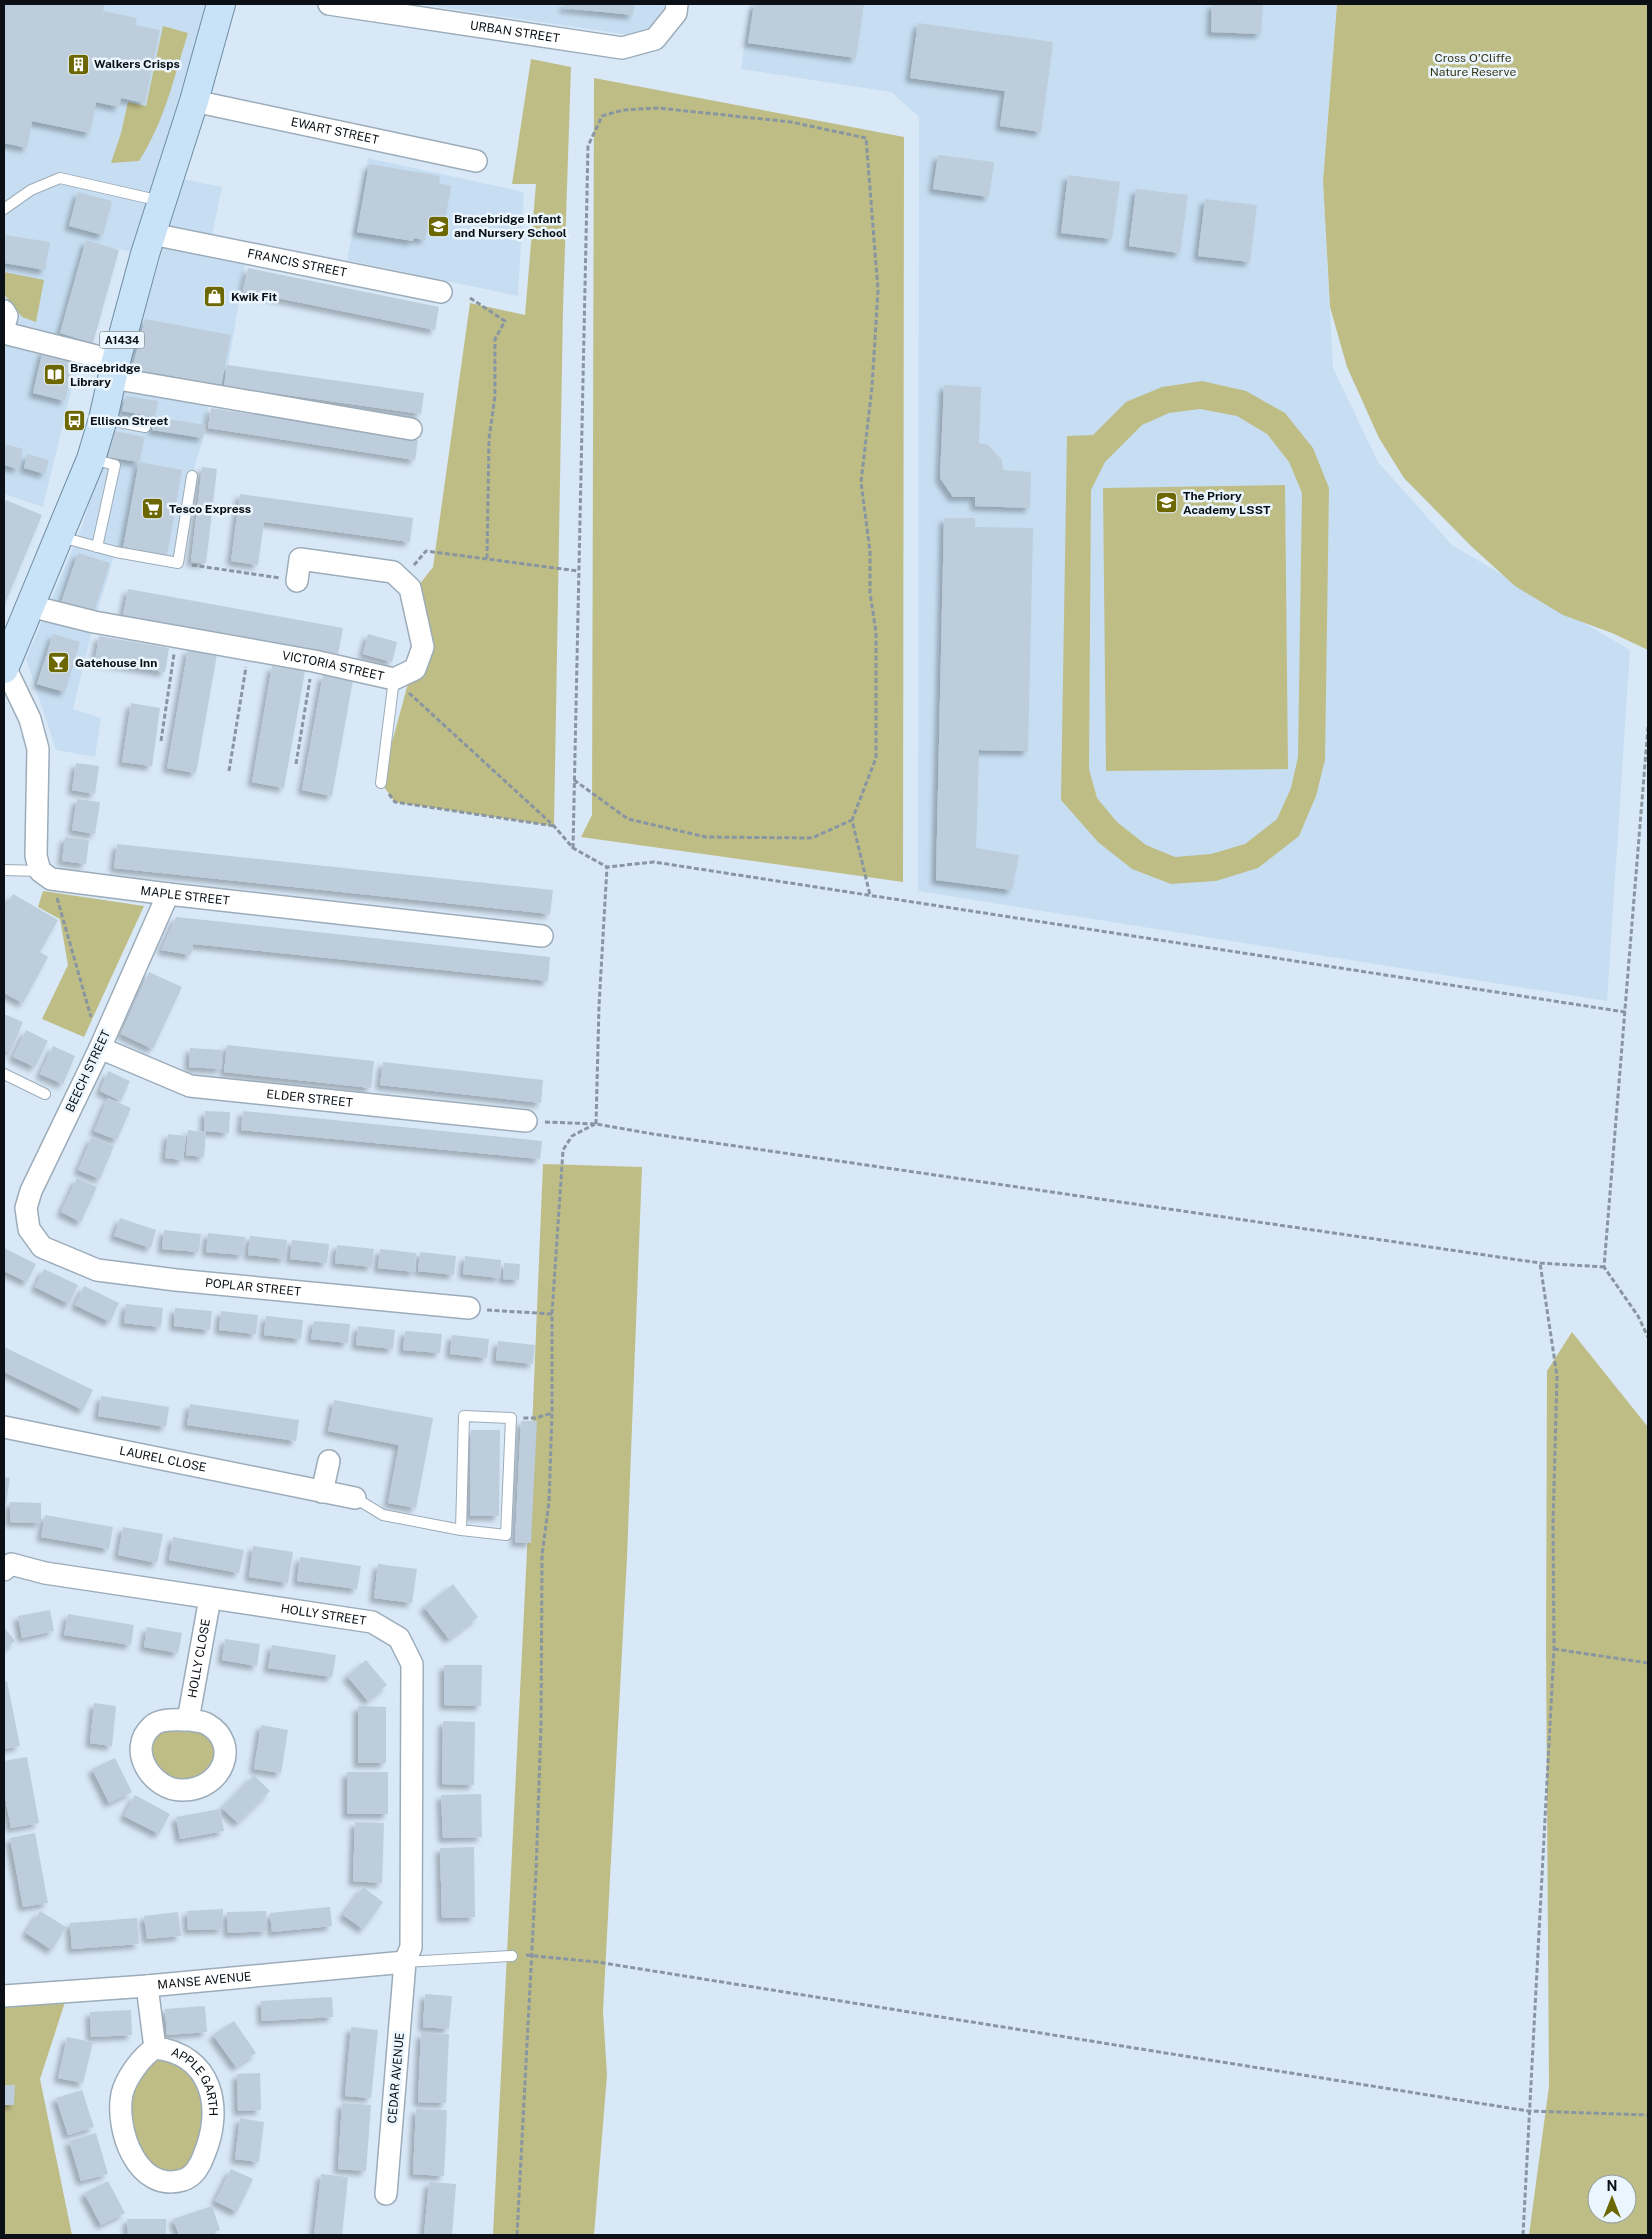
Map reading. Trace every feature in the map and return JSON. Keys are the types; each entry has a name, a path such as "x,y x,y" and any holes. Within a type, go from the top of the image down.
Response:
{"main road":[{"name":"A1434","path":"4,668 91,459 152,234 194,101 221,4"}],"street":[{"name":"URBAN STREET","path":"329,4 622,48 656,39 676,13 677,4"},
{"name":"EWART STREET","path":"194,101 476,161"},
{"name":"FRANCIS STREET","path":"152,234 441,292"},
{"path":"4,311 7,316 4,327"},
{"path":"4,333 114,369 411,429"},
{"path":"298,581 300,559 393,572 410,588"},
{"name":"VICTORIA STREET","path":"30,606 94,622 314,661 394,679 416,669 423,647 410,588"},
{"path":"4,668 30,719 38,749 36,856 45,875"},
{"name":"MAPLE STREET","path":"45,875 168,894 542,936"},
{"name":"BEECH STREET","path":"42,1247 29,1229 26,1208 31,1191 100,1048 168,894"},
{"name":"ELDER STREET","path":"100,1048 190,1086 526,1121"},
{"name":"POPLAR STREET","path":"42,1247 97,1270 176,1280 469,1308"},
{"name":"LAUREL CLOSE","path":"4,1426 355,1498"},
{"path":"322,1492 329,1461"},
{"name":"HOLLY STREET","path":"6,1562 45,1573 372,1622 399,1638 412,1664 410,1947 405,1962"},
{"name":"HOLLY CLOSE","path":"188,1720 210,1598"},
{"name":"MANSE AVENUE","path":"4,1996 147,1986 405,1962"},
{"name":"CEDAR AVENUE","path":"386,2194 405,1962"},
{"name":"APPLE GARTH","path":"147,1986 155,2048"},
{"name":"APPLE GARTH","path":"155,2048 170,2050 192,2063 209,2086 213,2098 214,2124 207,2149 200,2166 185,2180 168,2182 150,2175 135,2160 124,2135 120,2114 122,2092 142,2060 155,2048"}],"lane":[{"path":"4,209 30,190 60,178 162,202"},
{"path":"103,419 144,427"},
{"path":"91,459 115,465 98,547"},
{"path":"60,537 98,547 178,563 192,476"},
{"path":"381,783 394,679"},
{"path":"4,870 45,875"},
{"path":"4,1074 45,1094"},
{"path":"355,1498 383,1515 461,1530 506,1535 511,1418 464,1416 461,1530"},
{"path":"405,1962 512,1956"}],"path":[{"path":"573,848 588,146 602,116 623,110 658,108 791,122 866,138 878,290 872,388 861,482 870,550 870,593 876,632 876,758 852,820 870,895"},
{"path":"470,298 505,321 495,339 495,396 489,439 487,559"},
{"path":"410,588 413,567 426,552 578,571"},
{"path":"178,563 298,581"},
{"path":"161,741 177,636"},
{"path":"229,771 248,649"},
{"path":"296,764 314,661"},
{"path":"394,679 554,826 573,848 607,867 654,862 1625,1012"},
{"path":"1648,727 1604,1267 1638,1316 1648,1336"},
{"path":"574,780 628,819 706,837 812,838 852,820"},
{"path":"381,783 395,802 554,826"},
{"path":"596,1124 598,1006 607,867"},
{"path":"45,875 100,1048"},
{"path":"526,1121 596,1124 653,1134 1540,1263 1604,1267"},
{"path":"518,2235 541,1726 542,1555 549,1502 552,1413 552,1314 562,1150 572,1136 596,1124"},
{"path":"1523,2235 1528,2111 1554,1648 1553,1523 1557,1376 1540,1263"},
{"path":"469,1308 552,1314"},
{"path":"536,1418 552,1413"},
{"path":"1554,1648 1648,1663"},
{"path":"532,1955 607,1963 1528,2111 1648,2115"}],"shaded area":[{"path":"4,4 204,4 220,8 145,254 106,247 43,507 4,494"},
{"path":"418,4 664,4 662,20 650,38"},
{"name":"The Priory Academy LSST","path":"750,4 1337,4 1323,181 1333,368 1378,462 1452,545 1630,650 1607,1001 918,891 919,117 891,92 741,69"},
{"name":"Bracebridge Infant and Nursery School","path":"368,158 524,192 518,296 347,260"},
{"path":"183,179 222,187 210,245 247,253 223,397 210,395 203,438 192,476 178,563 115,553 94,622 73,709 101,718 95,757 56,750 26,659 83,524"}],"green space":[{"name":"Cross O'Cliffe Nature Reserve","path":"1337,4 1648,4 1648,650 1612,633 1563,615 1515,586 1471,546 1404,478 1379,438 1347,367 1330,307 1323,181"},
{"path":"163,26 188,33 162,115 139,161 111,163 121,133 128,102 146,106"},
{"path":"531,59 571,67 563,308 554,826 395,802 381,783 407,687 417,675 419,585 433,567 470,303 525,315 536,184 512,184"},
{"path":"594,78 904,137 903,882 581,837 592,815"},
{"path":"4,272 44,280 36,322 22,317 4,294"},
{"path":"1202,381 1246,391 1285,413 1313,448 1329,488 1325,760 1316,796 1299,836 1258,868 1216,881 1171,884 1132,869 1098,842 1061,800 1067,436 1093,435 1126,402 1162,387","holes":["1200,409 1237,416 1267,434 1289,462 1302,493 1298,757 1291,788 1277,819 1245,844 1211,854 1175,857 1146,845 1117,822 1097,798 1089,769 1091,490 1105,462 1142,425 1169,413"]},
{"path":"1285,485 1288,769 1106,771 1103,488"},
{"path":"43,891 144,906 84,1037 42,1019 68,965 60,919 38,907"},
{"path":"543,1164 642,1167 627,1557 603,2011 607,2075 594,2235 493,2235 527,1551"},
{"path":"1572,1332 1648,1427 1648,2235 1529,2235 1549,2086 1546,1650 1547,1371"},
{"path":"152,1725 217,1731 219,1774 164,1786 142,1740"},
{"path":"65,2002 40,2079 72,2235 4,2235 4,2007"},
{"path":"155,2048 209,2086 207,2149 167,2182 123,2135 130,2077"}],"building":[{"name":"Walkers Crisps","path":"4,4 105,4 103,11 137,18 135,25 160,30 145,103 121,98 119,107 96,102 90,133 32,121 27,148 4,143"},
{"path":"564,4 634,4 633,15 564,8"},
{"path":"754,4 864,4 856,58 748,43"},
{"path":"1212,4 1263,4 1261,34 1211,32"},
{"path":"918,23 1053,42 1041,132 1000,126 1005,91 910,78"},
{"path":"938,155 994,162 989,197 933,189"},
{"path":"369,164 440,176 439,183 451,186 444,227 428,224 425,240 414,238 413,241 357,232"},
{"path":"1068,175 1120,182 1112,239 1061,233"},
{"path":"1136,189 1188,195 1180,253 1129,246"},
{"path":"78,192 112,201 103,235 69,226"},
{"path":"1205,199 1257,205 1250,262 1198,256"},
{"path":"4,235 50,242 45,270 4,263"},
{"path":"86,240 119,250 93,343 60,333"},
{"path":"248,268 439,307 435,330 243,291"},
{"path":"145,319 231,335 221,385 132,369"},
{"name":"Bracebridge Library","path":"43,350 75,357 65,401 33,393"},
{"path":"227,365 424,393 421,414 224,386"},
{"path":"944,385 981,387 979,443 988,445 1002,460 1003,470 1031,472 1030,508 975,506 975,497 953,497 940,478"},
{"path":"126,396 158,401 155,417 122,411"},
{"path":"211,408 418,440 415,460 208,428"},
{"path":"155,417 205,425 203,438 152,430"},
{"path":"114,431 145,437 139,462 108,457"},
{"path":"4,444 23,449 18,469 4,465"},
{"path":"27,454 49,460 45,474 24,468"},
{"name":"Tesco Express","path":"139,462 182,470 167,555 123,548"},
{"path":"202,467 217,469 206,563 191,562"},
{"path":"240,494 413,518 410,542 264,522 258,565 231,561"},
{"path":"6,500 42,515 4,606 4,506"},
{"path":"944,518 975,518 975,527 1033,528 1028,751 979,750 976,848 1019,855 1012,890 936,880"},
{"path":"78,553 110,563 92,617 60,606"},
{"path":"128,589 343,628 338,654 123,616"},
{"name":"Gatehouse Inn","path":"53,634 80,642 65,692 37,684"},
{"path":"368,634 397,642 392,662 363,654"},
{"path":"99,636 169,648 165,672 95,661"},
{"path":"188,649 217,654 196,773 167,768"},
{"path":"272,666 305,671 284,788 252,782"},
{"path":"323,675 353,680 332,796 302,790"},
{"path":"131,703 160,708 152,766 122,762"},
{"path":"76,763 99,766 95,794 72,790"},
{"path":"77,799 100,802 95,834 72,830"},
{"path":"65,837 89,840 86,864 62,861"},
{"path":"117,844 553,890 550,914 114,868"},
{"path":"13,894 58,920 40,952 48,957 23,1003 4,993 4,910"},
{"path":"176,917 550,957 548,981 193,944 191,955 161,950"},
{"path":"149,972 182,987 153,1049 121,1034"},
{"path":"4,1014 23,1022 10,1053 4,1050"},
{"path":"26,1030 48,1041 35,1067 13,1057"},
{"path":"227,1045 374,1061 371,1088 224,1072"},
{"path":"53,1046 75,1056 63,1084 40,1074"},
{"path":"190,1048 222,1050 221,1069 189,1067"},
{"path":"383,1062 543,1080 541,1103 380,1085"},
{"path":"108,1071 130,1081 121,1101 100,1091"},
{"path":"108,1098 131,1108 117,1140 94,1131"},
{"path":"205,1111 230,1112 229,1133 206,1131 204,1157 186,1155 188,1130 204,1132"},
{"path":"243,1111 542,1141 540,1159 241,1130"},
{"path":"168,1134 186,1136 183,1160 165,1158"},
{"path":"92,1137 114,1146 100,1179 78,1170"},
{"path":"77,1178 97,1187 81,1222 61,1212"},
{"path":"120,1218 156,1230 151,1248 114,1236"},
{"path":"164,1230 201,1234 199,1252 162,1249"},
{"path":"208,1233 245,1237 243,1255 206,1252"},
{"path":"250,1236 287,1240 285,1259 248,1255"},
{"path":"292,1240 329,1244 327,1263 290,1259"},
{"path":"337,1245 374,1249 372,1267 335,1263"},
{"path":"4,1248 36,1264 27,1282 4,1271"},
{"path":"380,1249 416,1253 415,1272 378,1268"},
{"path":"420,1252 456,1256 454,1275 418,1271"},
{"path":"465,1256 501,1260 500,1278 463,1274"},
{"path":"504,1263 520,1264 519,1280 503,1279"},
{"path":"44,1269 78,1285 69,1304 35,1287"},
{"path":"84,1286 119,1303 110,1322 75,1305"},
{"path":"126,1304 163,1308 161,1327 124,1323"},
{"path":"175,1308 212,1311 210,1330 174,1326"},
{"path":"221,1311 258,1315 256,1334 219,1330"},
{"path":"266,1316 303,1320 301,1339 264,1335"},
{"path":"314,1321 350,1324 348,1343 311,1339"},
{"path":"358,1326 395,1330 393,1349 356,1345"},
{"path":"405,1331 442,1334 440,1353 403,1350"},
{"path":"452,1335 489,1339 487,1358 450,1354"},
{"path":"498,1341 535,1345 533,1364 496,1360"},
{"path":"4,1347 93,1390 83,1410 4,1372"},
{"path":"101,1396 169,1407 166,1427 98,1416"},
{"path":"334,1400 433,1418 416,1508 388,1503 399,1445 328,1431"},
{"path":"190,1404 299,1420 296,1441 187,1425"},
{"path":"521,1421 537,1421 531,1543 515,1542"},
{"path":"471,1430 500,1430 499,1516 470,1516"},
{"path":"4,1477 10,1478 6,1504 4,1503"},
{"path":"10,1502 41,1503 41,1523 10,1522"},
{"path":"45,1515 113,1527 109,1549 41,1537"},
{"path":"123,1527 163,1534 157,1563 118,1555"},
{"path":"173,1537 244,1550 239,1573 169,1560"},
{"path":"253,1546 293,1552 288,1583 249,1577"},
{"path":"300,1557 361,1566 357,1589 297,1581"},
{"path":"378,1564 417,1569 412,1603 374,1598"},
{"path":"453,1584 478,1617 449,1639 424,1607"},
{"path":"50,1610 54,1631 22,1638 18,1616"},
{"path":"68,1614 134,1625 131,1645 64,1635"},
{"path":"4,1627 15,1641 4,1650"},
{"path":"147,1627 182,1633 178,1653 144,1647"},
{"path":"225,1639 260,1644 257,1666 222,1660"},
{"path":"272,1645 336,1655 332,1677 268,1668"},
{"path":"366,1660 387,1685 368,1701 347,1676"},
{"path":"444,1665 482,1665 481,1706 444,1705"},
{"path":"7,1681 20,1746 4,1749 4,1682"},
{"path":"94,1703 116,1706 112,1746 90,1743"},
{"path":"358,1706 386,1707 386,1763 358,1763"},
{"path":"443,1721 475,1722 474,1785 442,1784"},
{"path":"261,1725 288,1730 281,1773 254,1769"},
{"path":"27,1757 39,1823 11,1828 4,1791 4,1761"},
{"path":"115,1758 132,1792 109,1803 92,1769"},
{"path":"347,1772 388,1772 388,1814 347,1814"},
{"path":"254,1775 270,1791 238,1823 222,1808"},
{"path":"481,1794 482,1837 443,1838 441,1795"},
{"path":"135,1795 170,1814 159,1834 124,1816"},
{"path":"220,1809 224,1831 180,1839 176,1817"},
{"path":"355,1822 384,1823 382,1883 353,1881"},
{"path":"35,1833 48,1903 23,1907 10,1838"},
{"path":"474,1847 475,1917 442,1918 440,1848"},
{"path":"363,1887 383,1902 363,1929 343,1915"},
{"path":"330,1907 332,1926 272,1932 270,1913"},
{"path":"223,1909 223,1929 188,1930 187,1911"},
{"path":"40,1911 66,1927 52,1950 26,1933"},
{"path":"266,1911 267,1931 228,1933 227,1912"},
{"path":"178,1912 181,1936 147,1939 144,1916"},
{"path":"137,1918 139,1944 72,1949 70,1923"},
{"path":"425,1994 452,1996 449,2029 423,2027"},
{"path":"332,1997 333,2017 262,2021 261,2001"},
{"path":"205,2006 207,2032 167,2035 165,2009"},
{"path":"131,2010 132,2035 91,2037 90,2012"},
{"path":"234,2021 256,2053 236,2067 213,2035"},
{"path":"351,2027 378,2030 371,2098 345,2096"},
{"path":"421,2033 449,2034 446,2103 418,2102"},
{"path":"67,2037 93,2042 83,2083 58,2078"},
{"path":"260,2073 261,2110 238,2111 237,2074"},
{"path":"4,2085 15,2085 14,2105 4,2105"},
{"path":"82,2090 94,2127 68,2135 56,2098"},
{"path":"342,2103 371,2105 366,2171 338,2169"},
{"path":"416,2109 447,2110 444,2176 413,2174"},
{"path":"240,2118 264,2122 259,2162 235,2159"},
{"path":"96,2133 108,2174 81,2181 69,2141"},
{"path":"231,2169 253,2179 237,2212 215,2201"},
{"path":"321,2174 348,2177 342,2235 314,2235"},
{"path":"108,2181 125,2213 101,2225 84,2193"},
{"path":"429,2182 456,2184 452,2235 424,2235"},
{"path":"212,2206 220,2230 205,2235 179,2235 173,2219"},
{"path":"127,2219 166,2219 166,2235 128,2235"}],"place":[{"name":"Walkers Crisps","path":"78,64"},
{"name":"Bracebridge Infant and Nursery School","path":"438,226"},
{"name":"Kwik Fit","path":"215,297"},
{"name":"Bracebridge Library","path":"54,375"},
{"name":"Ellison Street","path":"74,421"},
{"name":"The Priory Academy LSST","path":"1167,503"},
{"name":"Tesco Express","path":"153,509"},
{"name":"Gatehouse Inn","path":"59,663"}]}
